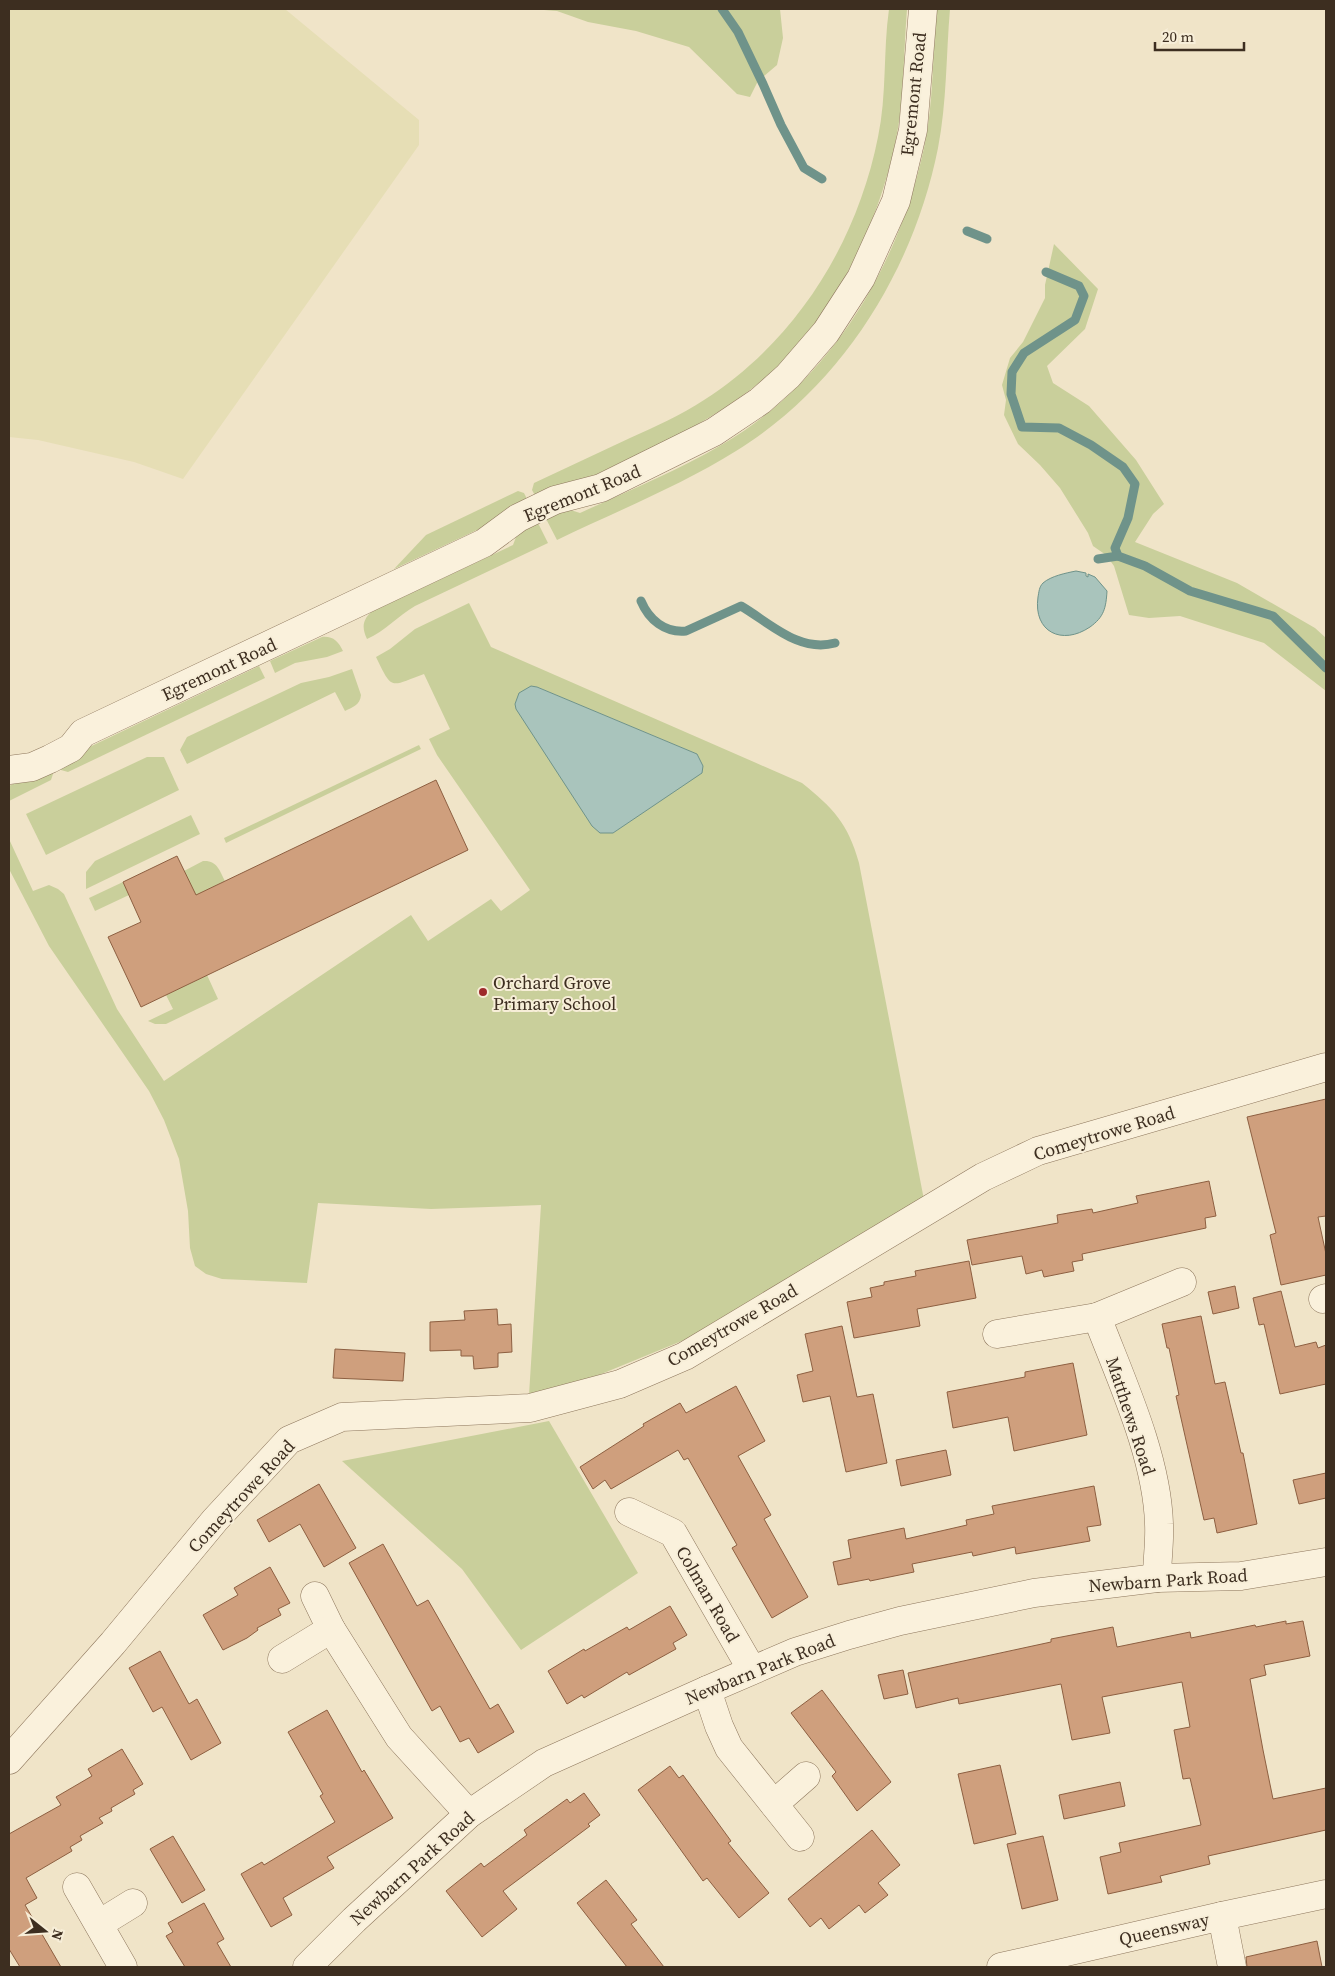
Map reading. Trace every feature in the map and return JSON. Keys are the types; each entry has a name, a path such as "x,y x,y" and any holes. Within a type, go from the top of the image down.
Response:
{"street":[{"name":"Egremont Road","path":"9,770 32,767 50,759 71,748 83,734 484,543 518,518 555,500 601,488 660,460 714,432 760,400 788,376 826,332 844,306 873,254 896,200 913,130 923,9"},
{"name":"Comeytrowe Road","path":"9,1760 113,1643 215,1520 289,1440 342,1416 530,1408 620,1384 685,1356 983,1177 1038,1151 1326,1067"},
{"path":"997,1334 1097,1316 1182,1282"},
{"name":"Matthews Road","path":"1097,1316 1134,1415 1152,1471 1159,1524 1157,1578"},
{"name":"Colman Road","path":"630,1512 674,1534 752,1670"},
{"name":"Newbarn Park Road","path":"308,1967 354,1920 469,1814 544,1763 795,1652 900,1621 1034,1593 1157,1578 1241,1576 1326,1562"},
{"path":"315,1596 331,1630 399,1737 469,1814"},
{"path":"282,1659 331,1630"},
{"path":"707,1690 719,1726 729,1748 800,1836"},
{"path":"774,1804 806,1776"},
{"path":"78,1887 123,1967"},
{"name":"Queensway","path":"1001,1967 1326,1894"},
{"path":"98,1924 133,1903"},
{"path":"1222,1916 1232,1967"}],"shaded area":[{"path":"9,9 285,9 419,120 419,145 183,479 134,462 38,440 9,437"}],"green space":[{"path":"531,9 780,9 783,38 777,65 758,81 750,97 737,94 689,47 636,31 588,22 557,11"},
{"path":"889,9 907,9 899,122 880,197 866,235 848,272 826,307 802,340 776,368 746,393 697,425 671,439 538,501 532,490 534,483 677,416 704,400 737,376 767,349 794,319 818,286 838,251 855,215 878,137 884,89"},
{"path":"937,9 950,9 945,96 938,148 927,193 911,237 891,280 868,321 840,358 809,393 774,424 736,451 693,476 557,540 543,513 558,506 580,513 670,472 723,444 761,418 796,388 827,354 854,317 877,278 897,236 912,193 924,148 930,114"},
{"path":"1054,244 1098,289 1085,329 1047,366 1053,383 1089,406 1136,460 1164,504 1153,514 1135,542 1237,583 1315,628 1326,638 1326,691 1264,643 1180,616 1149,618 1129,615 1114,566 1106,555 1093,546 1088,533 1060,488 1018,444 1004,415 1006,400 1002,385 1010,358 1023,342 1045,298 1045,285"},
{"path":"518,491 524,493 530,505 394,569 426,535"},
{"path":"535,517 548,543 415,606 380,632 367,639 364,625 366,618 371,612 513,545 521,524"},
{"name":"Orchard Grove Primary School","path":"469,603 491,647 802,783 831,809 850,837 859,863 925,1205 689,1338 594,1377 529,1395 541,1205 431,1209 318,1203 307,1283 222,1279 206,1274 195,1266 190,1248 188,1211 179,1159 164,1120 149,1091 49,946 9,869 9,839 33,891 49,885 64,894 117,1009 164,1081 411,915 428,941 491,899 501,911 530,890 437,755 429,739 450,729 424,674 394,683 386,676 376,657 390,649 415,629","holes":["531,686 697,754 702,772 613,833"]},
{"path":"322,637 329,637 335,640 343,651 327,657 295,663 275,673 270,661"},
{"path":"259,666 265,678 68,772 61,770 58,762"},
{"path":"352,669 361,695 358,703 353,707 345,711 335,692 187,764 180,750 187,737 301,683 329,677"},
{"path":"419,745 421,749 226,843 224,838"},
{"path":"147,757 164,757 179,790 46,855 26,814"},
{"path":"48,767 53,774 51,780 9,801 9,786"},
{"path":"191,815 200,834 86,889 86,872 95,861"},
{"path":"203,861 215,864 225,881 195,896 184,871"},
{"path":"123,882 129,895 95,911 89,898"},
{"path":"207,975 218,999 166,1024 155,1024 148,1021 173,1009 166,995"},
{"path":"549,1421 638,1573 521,1650 462,1569 342,1461"}],"water":[{"path":"1076,571 1086,573 1088,577 1088,574 1095,577 1107,591 1105,607 1098,620 1090,627 1080,633 1060,635 1045,627 1040,619 1038,609 1039,590 1043,583 1050,578"},
{"path":"531,686 697,754 703,766 702,773 613,833 600,833 592,826 516,709 515,704 519,693"}],"building":[{"path":"436,780 468,850 141,1007 108,937 141,922 123,882 177,856 196,895"},
{"path":"1326,1099 1326,1216 1318,1217 1326,1254 1326,1275 1281,1285 1270,1235 1276,1233 1247,1117"},
{"path":"1209,1181 1216,1216 1205,1218 1206,1228 1082,1254 1083,1260 1072,1262 1074,1271 1044,1277 1042,1270 1026,1274 1022,1256 972,1265 967,1240 1058,1223 1057,1215 1092,1209 1093,1213 1138,1203 1136,1196"},
{"path":"969,1261 976,1298 917,1309 920,1326 854,1338 847,1302 872,1297 870,1288 884,1285 884,1282 916,1276 915,1271"},
{"path":"1235,1286 1239,1308 1213,1314 1208,1292"},
{"path":"1281,1291 1295,1347 1316,1342 1318,1348 1326,1345 1326,1384 1280,1394 1264,1324 1259,1325 1253,1298"},
{"path":"497,1309 498,1325 511,1324 512,1352 498,1353 498,1367 474,1369 473,1356 461,1356 461,1350 430,1351 430,1322 465,1320 464,1311"},
{"path":"1201,1316 1215,1384 1225,1382 1241,1453 1243,1453 1257,1524 1217,1533 1214,1518 1204,1520 1176,1396 1179,1395 1169,1348 1167,1348 1162,1324"},
{"path":"842,1326 857,1397 873,1394 887,1463 846,1472 830,1396 803,1402 797,1375 813,1371 805,1334"},
{"path":"335,1349 405,1353 403,1381 333,1378"},
{"path":"1073,1363 1087,1435 1014,1451 1008,1417 953,1428 947,1392 1025,1377 1025,1372"},
{"path":"736,1386 765,1441 738,1456 771,1515 764,1519 808,1597 772,1618 732,1548 737,1545 688,1458 684,1460 678,1450 611,1489 605,1480 593,1489 580,1467 644,1426 643,1424 680,1403 686,1413"},
{"path":"946,1450 951,1475 901,1486 896,1460"},
{"path":"1326,1473 1326,1498 1299,1504 1293,1480"},
{"path":"319,1484 356,1548 324,1567 300,1524 269,1542 257,1520"},
{"path":"1094,1486 1101,1525 1087,1527 1090,1541 1016,1554 1015,1547 973,1556 972,1552 912,1564 914,1572 838,1585 833,1562 851,1558 848,1540 904,1528 906,1539 967,1525 966,1520 994,1514 992,1506"},
{"path":"383,1544 417,1606 428,1600 490,1709 498,1704 514,1732 478,1753 469,1738 460,1742 440,1706 432,1711 349,1563"},
{"path":"270,1567 290,1603 278,1609 281,1615 257,1628 258,1630 247,1638 223,1650 203,1615 238,1595 234,1588"},
{"path":"670,1606 687,1635 673,1643 676,1649 629,1675 627,1672 584,1698 582,1695 567,1704 548,1671 584,1649 585,1651 627,1627 629,1630"},
{"path":"1286,1621 1286,1624 1303,1621 1310,1656 1264,1665 1266,1675 1250,1679 1263,1750 1273,1799 1326,1788 1326,1830 1208,1856 1210,1864 1160,1876 1162,1882 1108,1894 1100,1857 1121,1852 1119,1843 1201,1825 1190,1778 1183,1779 1174,1730 1190,1727 1182,1682 1102,1697 1110,1733 1072,1740 1061,1684 959,1704 958,1698 916,1708 908,1673 1051,1642 1051,1639 1113,1627 1117,1647 1190,1632 1191,1638 1255,1625 1256,1627"},
{"path":"160,1651 189,1704 197,1699 221,1743 191,1760 162,1707 153,1712 129,1668"},
{"path":"903,1670 908,1694 884,1699 878,1675"},
{"path":"822,1690 891,1782 857,1811 832,1776 836,1772 791,1713"},
{"path":"327,1710 362,1772 364,1770 393,1818 327,1857 334,1868 283,1898 292,1915 271,1927 241,1874 262,1862 264,1865 335,1822 320,1796 323,1794 288,1732"},
{"path":"122,1749 143,1784 133,1790 135,1794 111,1808 112,1811 99,1818 103,1823 80,1836 82,1840 70,1847 72,1851 26,1878 37,1898 25,1905 61,1967 20,1967 9,1949 9,1834 61,1805 56,1797 92,1776 88,1769"},
{"path":"1000,1765 1016,1834 974,1844 958,1774"},
{"path":"670,1766 679,1778 683,1775 731,1841 728,1843 769,1893 739,1918 707,1878 703,1881 638,1790"},
{"path":"1120,1782 1125,1806 1064,1819 1059,1795"},
{"path":"584,1793 600,1815 588,1824 590,1826 503,1891 517,1909 482,1937 446,1891 481,1863 484,1867 527,1835 524,1830 567,1799 570,1803"},
{"path":"872,1830 900,1865 878,1883 888,1895 865,1913 859,1905 829,1929 821,1918 810,1927 788,1899"},
{"path":"173,1836 205,1890 182,1903 150,1849"},
{"path":"1043,1836 1058,1900 1022,1909 1007,1844"},
{"path":"606,1880 637,1920 631,1924 664,1967 627,1967 577,1903"},
{"path":"204,1903 224,1939 217,1943 231,1967 185,1967 166,1936 173,1932 168,1923"},
{"path":"1317,1941 1322,1967 1247,1967 1246,1957"}],"waterway":[{"path":"722,9 738,32 781,125 804,168 822,179"},
{"path":"967,231 987,239"},
{"path":"1046,272 1079,286 1084,296 1075,320 1024,353 1012,372 1011,394 1022,427 1059,428 1091,445 1123,467 1135,484 1128,518 1115,548 1118,556 1145,566 1190,591 1273,616 1326,668"},
{"path":"1098,559 1118,556"},
{"path":"641,601 653,619 671,630 686,631 741,606 785,635 797,640 809,644 835,643"}],"place":[{"name":"Orchard Grove Primary School","path":"483,992"}]}
